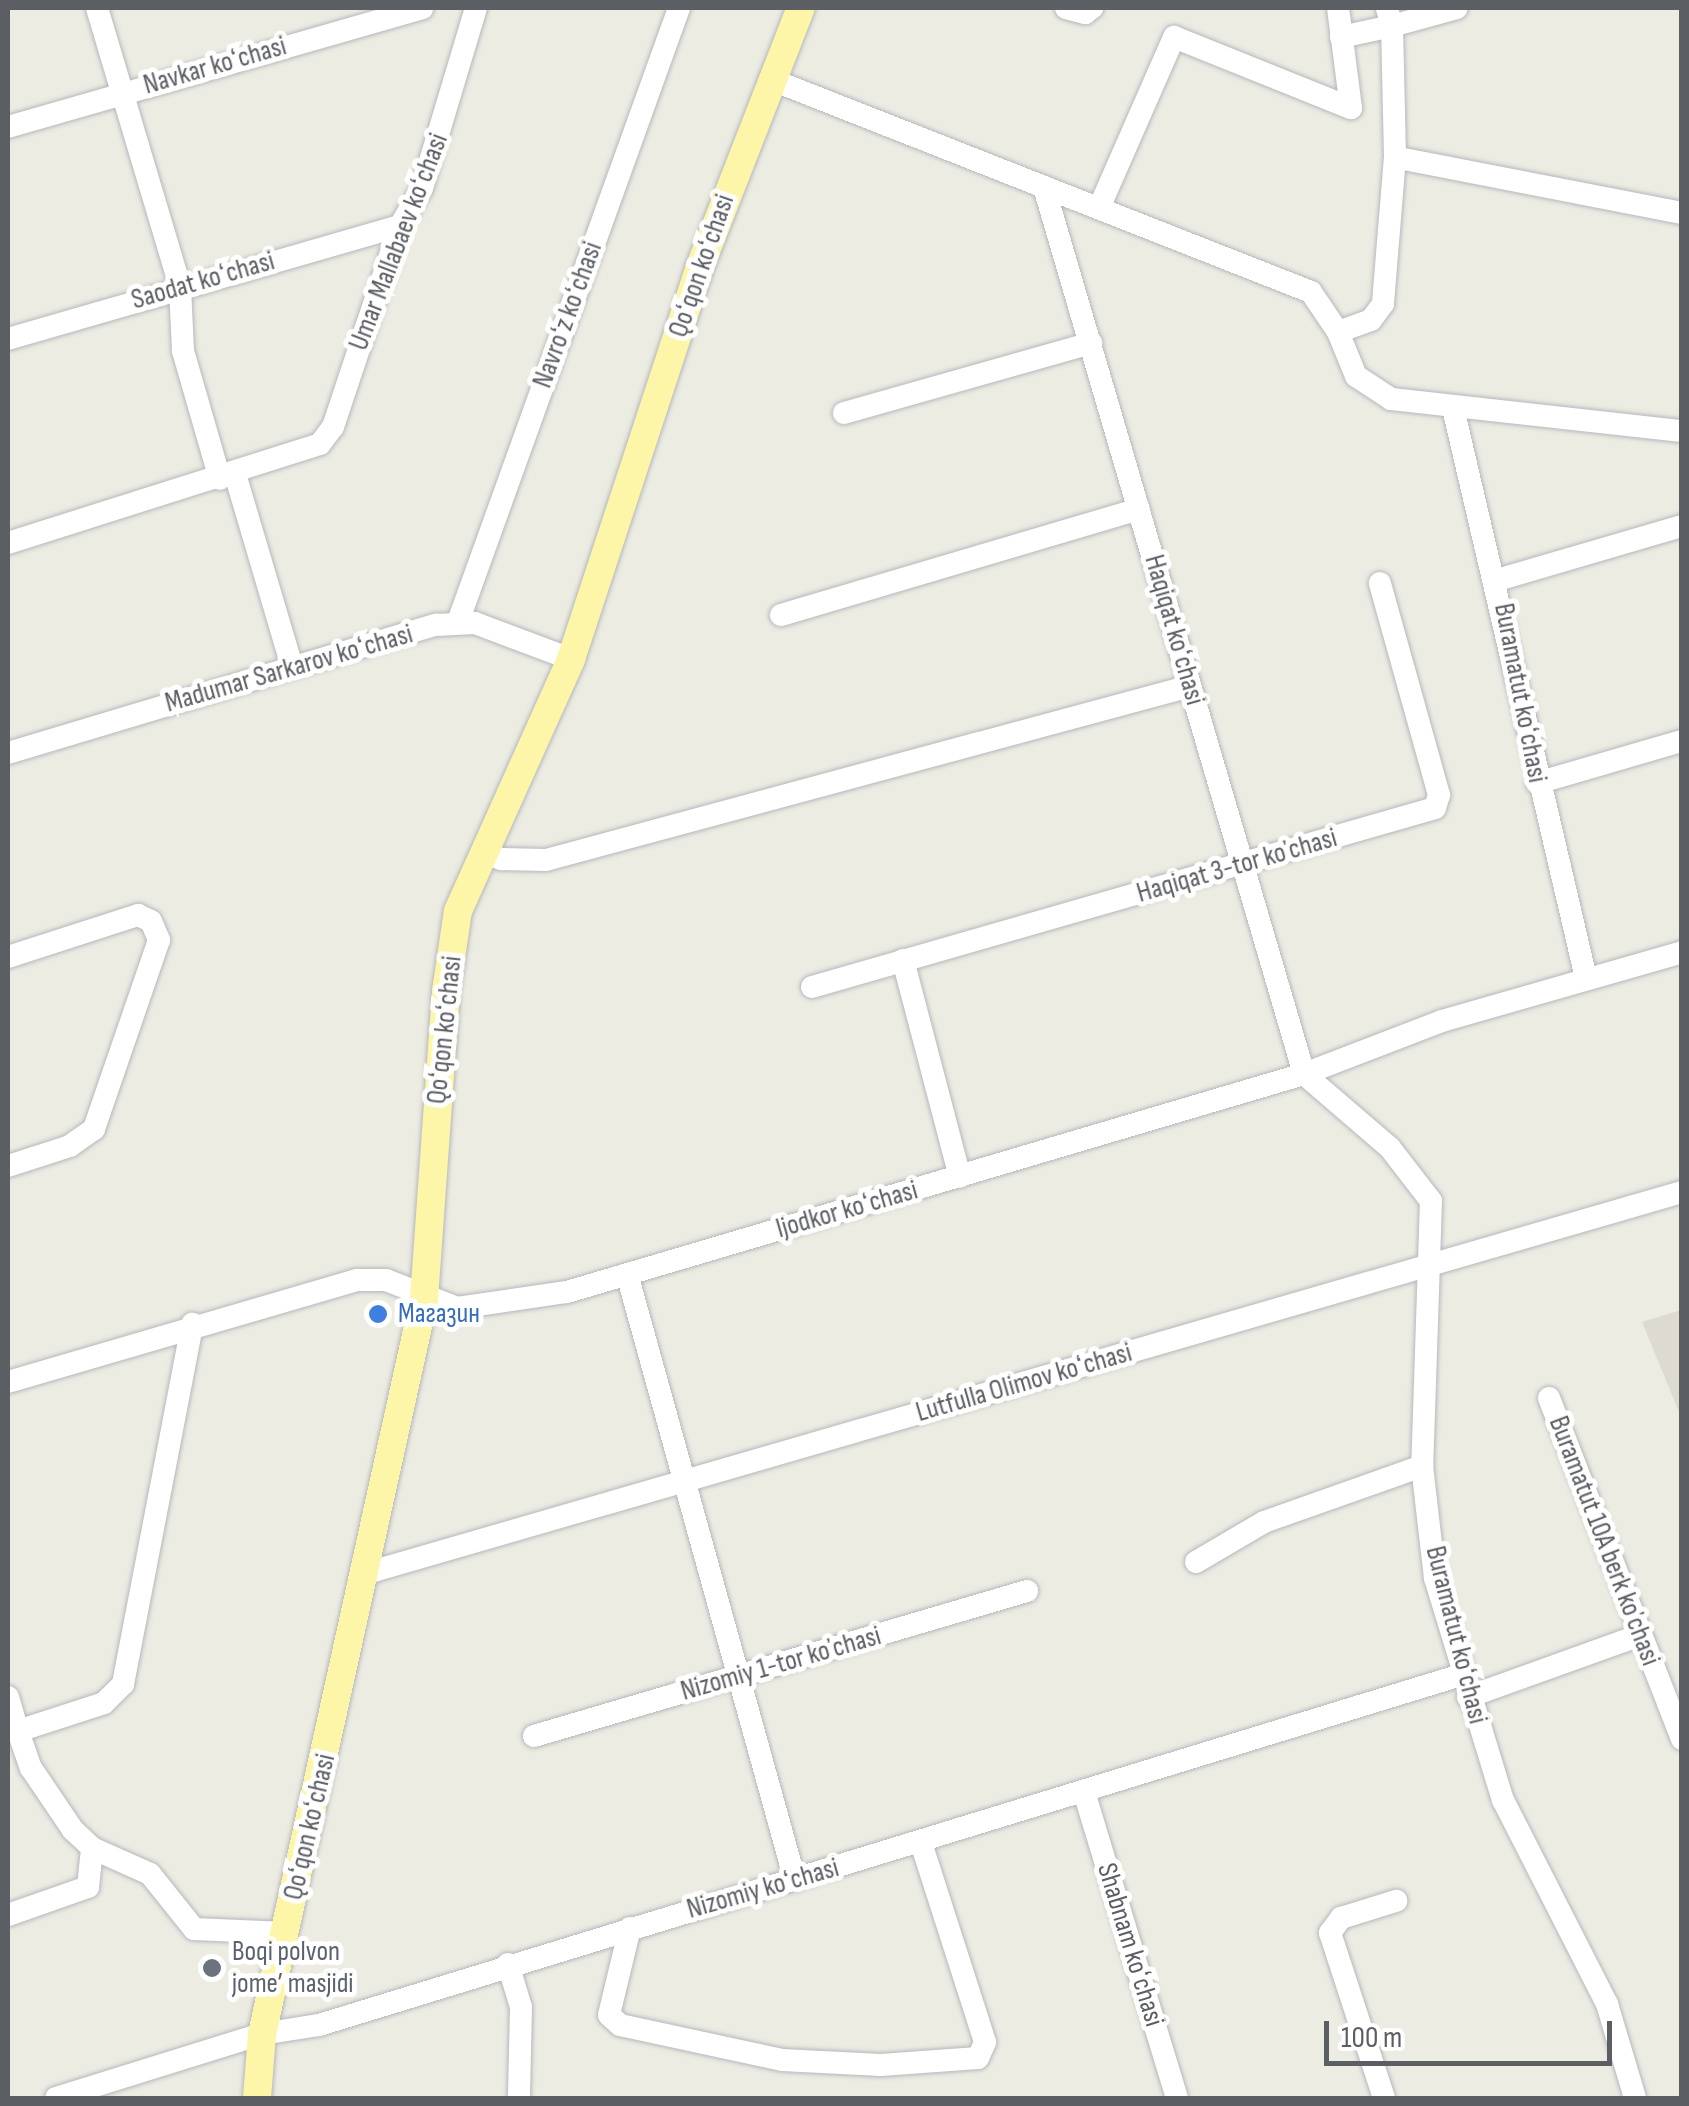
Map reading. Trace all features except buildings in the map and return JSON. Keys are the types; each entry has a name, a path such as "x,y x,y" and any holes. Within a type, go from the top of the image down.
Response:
{"main road":[{"name":"Qoʻqon koʻchasi","path":"257,2098 262,2034 367,1572 424,1299 446,991 458,911 570,658 699,269 770,78 801,8"}],"street":[{"path":"97,8 180,287 184,352 292,668"},
{"name":"Navkar koʻchasi","path":"8,127 422,8"},
{"name":"Umar Mallabaev koʻchasi","path":"8,543 307,452 333,428 400,226 422,188 476,8"},
{"name":"Navroʻz koʻchasi","path":"458,622 679,8"},
{"path":"1066,8 1084,13 1092,8"},
{"path":"1100,208 1170,40 1184,37 1346,110 1352,102 1338,8"},
{"path":"1341,37 1390,16 1456,8"},
{"path":"1338,332 1371,320 1383,304 1395,156 1390,16"},
{"path":"770,78 1311,292 1338,332 1347,364 1366,386 1392,398 1453,408 1682,431"},
{"path":"1395,156 1682,213"},
{"name":"Haqiqat koʻchasi","path":"1044,186 1304,1074"},
{"name":"Saodat koʻchasi","path":"8,339 400,226"},
{"path":"844,414 1091,343"},
{"name":"Buramatut koʻchasi","path":"1453,408 1496,580 1537,782 1586,978"},
{"path":"781,615 1139,509"},
{"path":"1496,580 1682,526"},
{"name":"Haqiqat 3-tor koʼchasi","path":"812,988 1244,866 1438,804 1380,582"},
{"path":"458,622 570,658"},
{"name":"Madumar Sarkarov koʻchasi","path":"8,753 458,622"},
{"path":"482,852 500,859 546,860 1190,686"},
{"path":"1537,782 1682,742"},
{"path":"8,957 138,915 152,921 159,940 94,1129 70,1146 8,1166"},
{"name":"Ijodkor koʻchasi","path":"8,1382 192,1324 357,1280 386,1280 424,1299 457,1308 516,1304 960,1178 1304,1074 1442,1021 1682,952"},
{"path":"904,960 960,1178"},
{"name":"Buramatut koʻchasi","path":"1304,1074 1425,1188 1432,1200 1422,1466 1435,1578 1464,1686 1504,1800 1606,2004 1635,2098"},
{"name":"Lutfulla Olimov koʻchasi","path":"367,1572 1682,1192"},
{"path":"628,1274 794,1880"},
{"path":"18,1730 104,1703 129,1670 192,1324"},
{"name":"Buramatut 10А berk koʼchasi","path":"1549,1398 1682,1739"},
{"path":"1196,1562 1264,1522 1422,1466"},
{"name":"Nizomiy 1-tor koʼchasi","path":"534,1736 1026,1591"},
{"name":"Nizomiy koʻchasi","path":"61,2098 262,2034 319,2024 1084,1792 1640,1635"},
{"path":"8,1697 31,1768 92,1848 150,1874 194,1929 286,1932"},
{"name":"Shabnam koʻchasi","path":"1084,1792 1177,2098"},
{"path":"630,1928 608,2015 620,2024 782,2060 882,2064 978,2058 985,2042 921,1843"},
{"path":"8,1915 88,1887 92,1848"},
{"path":"1384,2098 1330,1934 1341,1918 1396,1902"},
{"path":"508,1964 521,2007 519,2098"}],"shaded area":[{"path":"1682,1310 1681,1417 1642,1322"}],"place":[{"name":"Магазин","path":"378,1314"},
{"name":"Boqi polvon jome’ masjidi","path":"212,1968"}]}
